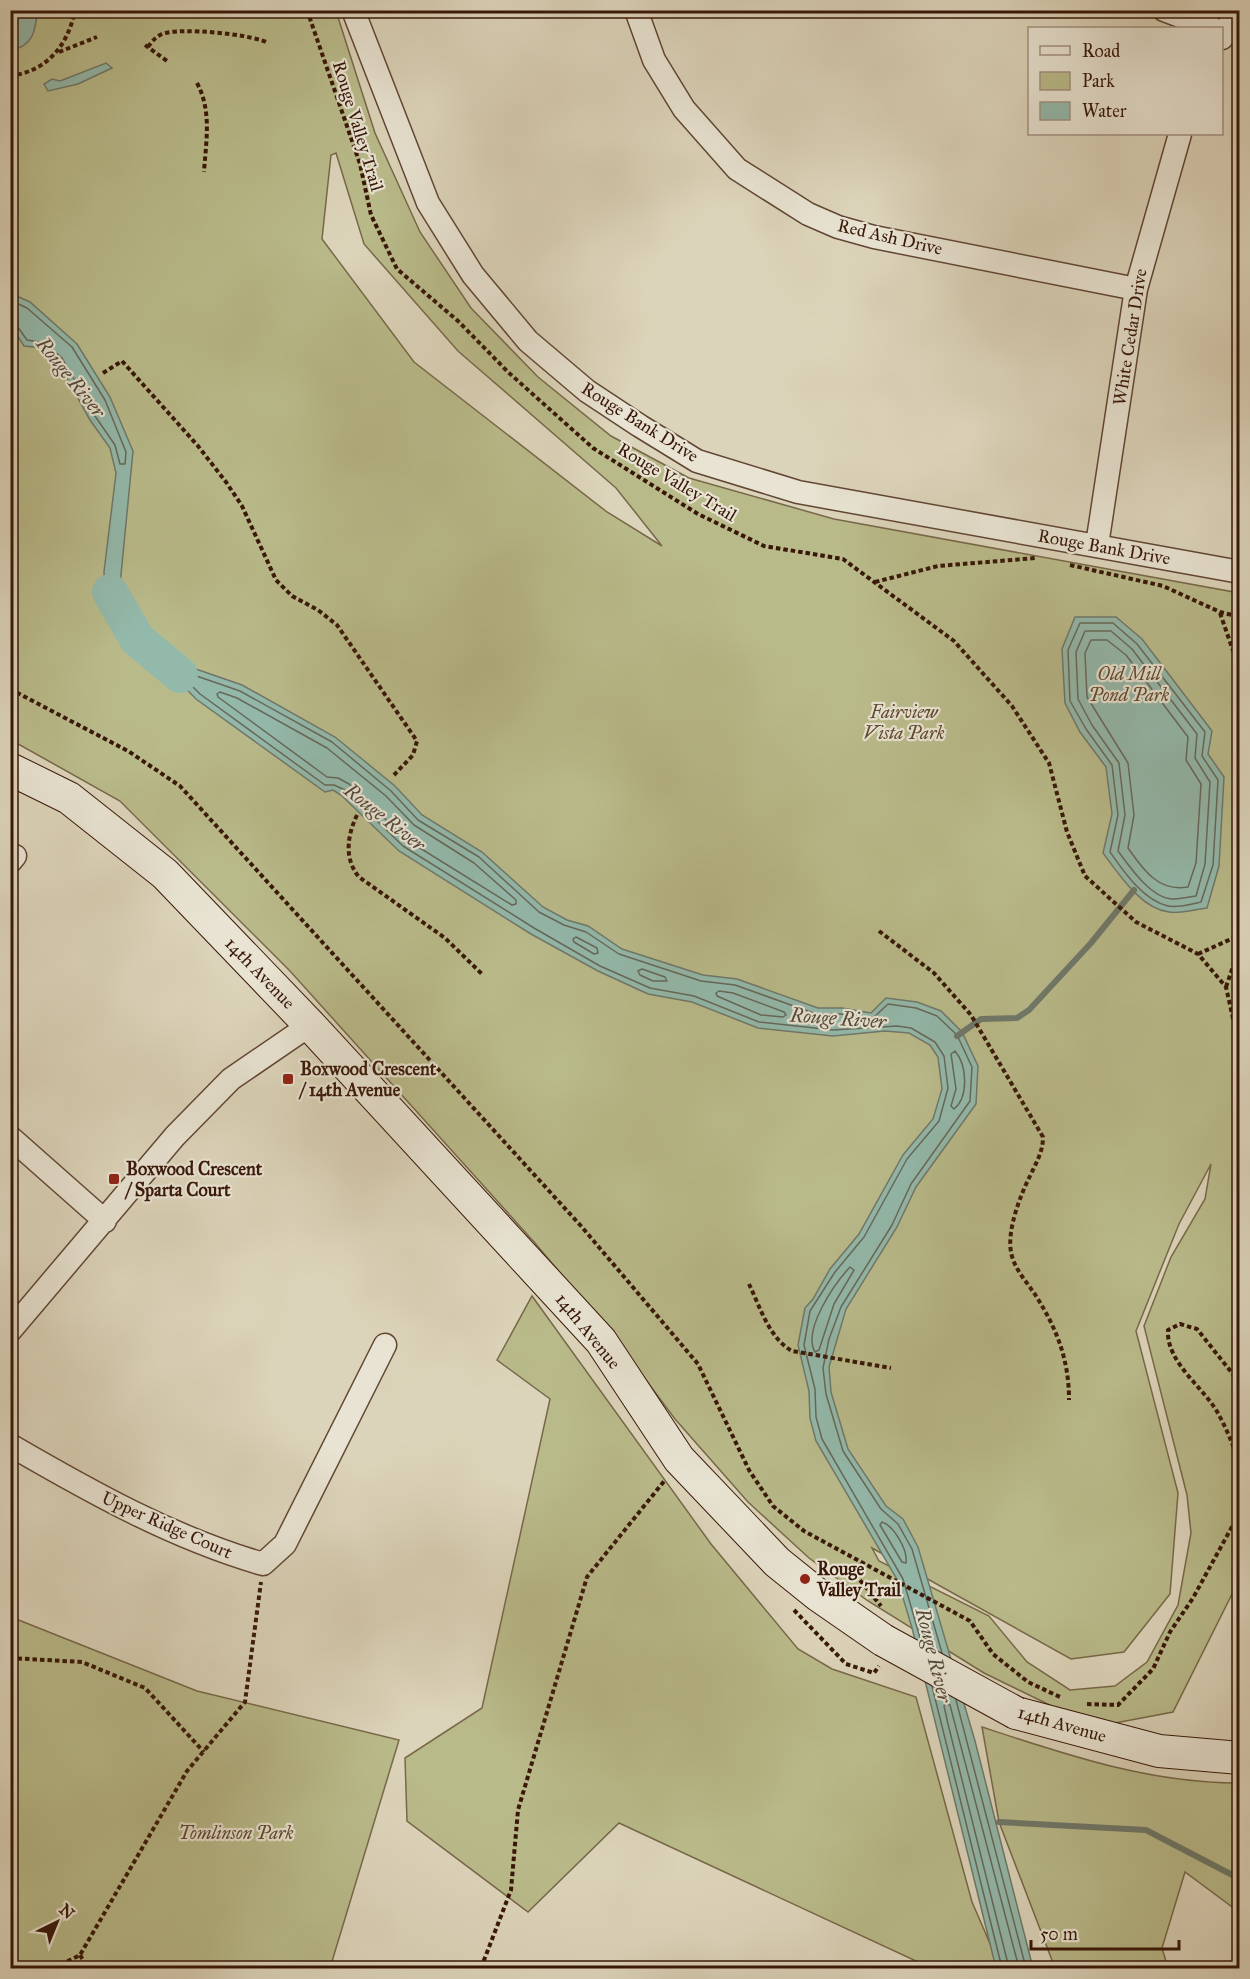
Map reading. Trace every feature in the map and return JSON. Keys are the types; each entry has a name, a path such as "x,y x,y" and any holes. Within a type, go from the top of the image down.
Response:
{"main road":[{"name":"14th Avenue","path":"10,769 69,798 110,828 165,874 310,1025 601,1341 687,1468 777,1562 818,1595 882,1640 1016,1713 1159,1750 1239,1758"}],"street":[{"name":"Rouge Bank Drive","path":"354,10 428,203 449,240 473,275 528,341 587,391 697,460 756,480 842,502 1097,545 1239,572"},
{"name":"Red Ash Drive","path":"636,10 654,60 684,109 712,144 737,169 808,214 838,227 874,237 1136,289"},
{"path":"1164,10 1205,27"},
{"path":"1223,29 1237,10"},
{"name":"White Cedar Drive","path":"1097,545 1136,289 1149,232 1180,135"},
{"path":"10,1331 175,1136 231,1079 310,1025"},
{"path":"10,1137 105,1221"},
{"path":"263,1564 285,1544 385,1345"},
{"name":"Upper Ridge Court","path":"10,1446 84,1489 214,1550 263,1564"}],"path":[{"path":"59,52 69,36 75,10"},
{"name":"Rouge Valley Trail","path":"307,10 360,164 370,215 397,269 458,321 508,372 593,448 698,514 754,542 764,546 843,559 954,641 1012,706 1049,763 1067,832 1085,876 1136,922 1198,954 1226,987 1239,1050"},
{"path":"167,61 147,46 164,33 233,33 266,42"},
{"path":"10,76 36,68 59,52 97,37"},
{"path":"197,83 203,94 208,121 204,172"},
{"path":"103,373 122,361 198,446 226,482 242,506 272,572 283,588 336,625 417,741 413,755 394,775"},
{"path":"874,582 938,566 977,561 1036,558 1046,560"},
{"path":"1063,563 1163,586 1220,612 1239,617"},
{"path":"1220,612 1239,671"},
{"path":"10,689 128,751 180,786 581,1226 698,1364 749,1470 773,1506 804,1531 970,1621 993,1654 1028,1682 1066,1700"},
{"path":"357,815 349,839 349,854 354,871 392,902 445,938 483,975"},
{"path":"879,931 934,973 971,1015 1043,1137 1041,1153 1029,1178 1016,1218 1011,1251 1017,1268 1042,1305 1059,1339 1068,1369 1069,1400"},
{"path":"1198,954 1239,935"},
{"path":"1226,987 1239,946"},
{"path":"749,1284 775,1337 792,1351 891,1368"},
{"path":"1239,1383 1197,1329 1180,1324 1168,1330 1167,1342 1219,1414 1239,1467"},
{"path":"480,1968 511,1890 518,1810 587,1577 669,1475"},
{"path":"1236,1518 1239,1488"},
{"path":"1076,1702 1118,1705 1153,1669 1170,1632 1193,1598 1239,1512"},
{"path":"864,1562 855,1574 880,1604"},
{"path":"54,1968 80,1955 186,1771 245,1702 263,1564"},
{"path":"788,1604 846,1664 874,1673"},
{"path":"10,1658 82,1662 145,1688 204,1752"},
{"path":"80,1955 88,1968"}],"green space":[{"path":"10,11 336,11 375,133 420,232 471,308 538,377 611,436 689,478 834,519 1239,593 1239,1580 1173,1712 1110,1724 1066,1713 984,1673 868,1601 809,1558 748,1502 675,1419 610,1332 535,1243 290,971 120,801 11,740","holes":["336,153 364,244 458,351 616,488 662,546 607,512 414,362 322,239 331,155","1211,1164 1205,1199 1171,1257 1144,1326 1187,1495 1191,1533 1178,1605 1147,1662 1115,1686 1070,1690 1027,1662 989,1616 879,1561 872,1548 1071,1659 1124,1652 1170,1594 1178,1493 1136,1331 1179,1224"]},
{"path":"532,1296 711,1544 798,1649 832,1669 916,1697 972,1902 995,1955 998,1968 931,1968 619,1823 528,1912 407,1821 405,1758 482,1708 550,1399 497,1360"},
{"name":"Tomlinson Park","path":"11,1617 197,1691 399,1740 330,1968 11,1968"},
{"path":"982,1727 1045,1748 1141,1773 1206,1782 1239,1783 1239,1912 1185,1872 1162,1948 1168,1968 1055,1968 999,1822"}],"water":[{"path":"10,11 37,11 32,37 24,45 11,50"},
{"path":"106,63 112,68 78,84 48,91 44,84 52,79 60,81"},
{"path":"10,293 30,302 77,344 110,397 133,451 120,585 129,613 154,640 193,668 242,685 335,737 395,786 422,815 482,852 543,907 567,920 588,926 622,949 703,975 737,979 818,1008 842,1008 871,1013 886,998 917,1002 941,1011 962,1032 978,1066 976,1104 916,1187 897,1227 846,1309 829,1367 831,1392 848,1449 886,1506 903,1519 918,1547 975,1741 1033,1968 996,1968 912,1628 898,1581 816,1441 810,1418 809,1391 798,1345 805,1308 813,1299 830,1269 859,1234 903,1155 933,1119 942,1089 938,1057 930,1045 909,1033 885,1031 833,1036 758,1028 692,1002 648,994 598,971 531,934 399,851 341,795 333,790 325,792 196,699 105,605 104,572 116,473 110,448 90,420 58,362 43,348 24,346 11,326"},
{"path":"1075,617 1116,617 1142,639 1212,731 1208,754 1224,777 1219,866 1207,908 1169,912 1149,904 1140,898 1103,853 1112,814 1106,767 1080,732 1065,703 1062,649"}],"waterway":[{"name":"Rouge River","path":"110,592 137,639 180,675"},
{"path":"957,1036 981,1019 1017,1018 1029,1010 1091,943 1134,890"},
{"path":"999,1822 1146,1830 1240,1879"}],"place":[{"name":"Boxwood Crescent / 14th Avenue","path":"288,1079"},
{"name":"Boxwood Crescent / Sparta Court","path":"114,1179"},
{"name":"Rouge Valley Trail","path":"805,1579"}],"park label":[{"name":"Old Mill Pond Park","path":"1129,684"},
{"name":"Fairview Vista Park","path":"904,722"}]}
